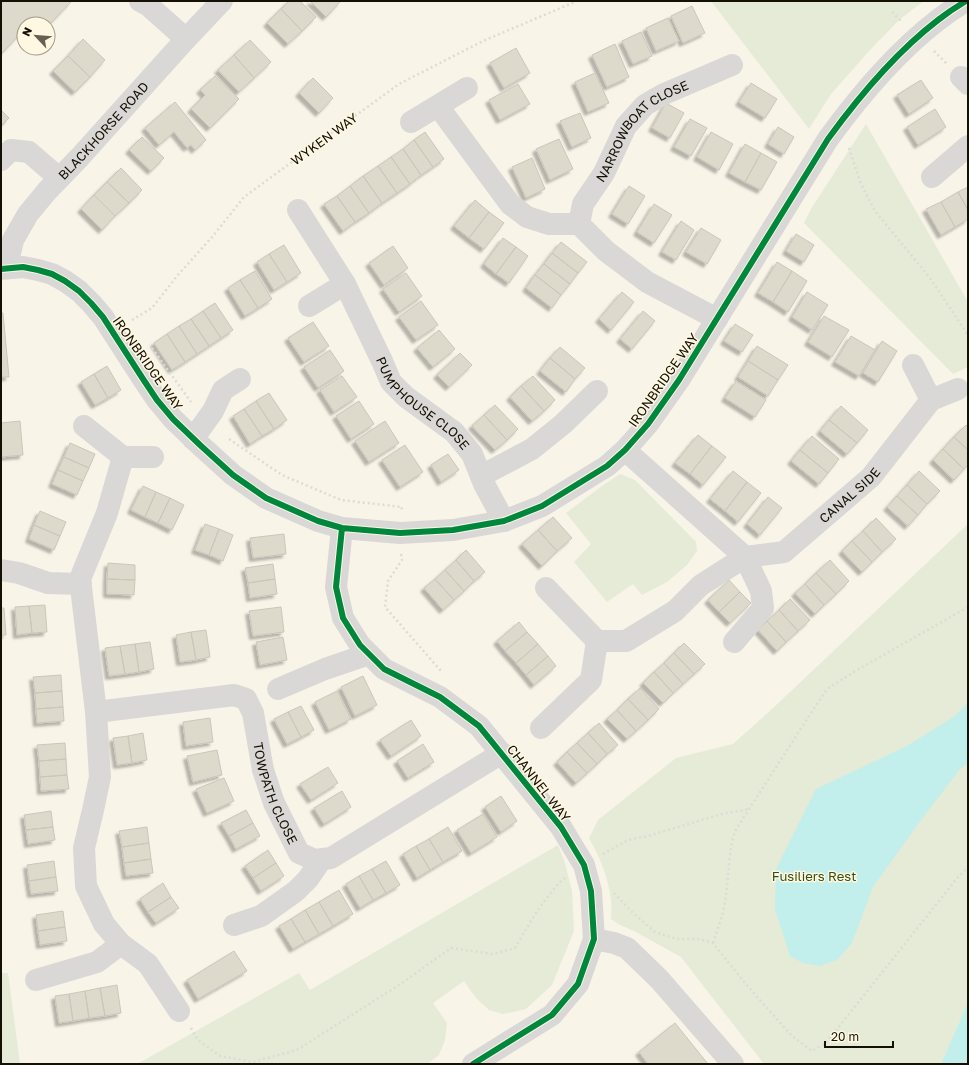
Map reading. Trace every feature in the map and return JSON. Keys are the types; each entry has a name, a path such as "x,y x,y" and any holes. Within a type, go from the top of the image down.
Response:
{"street":[{"path":"140,1 149,6 186,38"},
{"name":"IRONBRIDGE WAY","path":"4,268 23,267 52,274 79,291 91,303 157,400 173,419 193,439 233,474 266,498 318,521 342,528 400,533 453,530 504,521 542,506 607,466 625,450 648,424 679,380 828,139 840,123 879,76 904,50 938,20 966,1"},
{"name":"BLACKHORSE ROAD","path":"4,268 13,240 19,227 28,214 217,3"},
{"name":"NARROWBOAT CLOSE","path":"579,224 583,204 604,173 626,126 645,105 664,94 732,65"},
{"path":"411,122 467,88"},
{"path":"438,106 510,204 527,217 548,224 579,224 606,251 646,282 717,319"},
{"path":"932,177 968,146"},
{"path":"1,160 11,150 29,152 59,178"},
{"name":"PUMPHOUSE CLOSE","path":"298,210 345,284 392,382 406,397 454,432 472,454 481,476 504,521"},
{"path":"309,306 345,284"},
{"path":"912,366 931,400"},
{"path":"193,439 214,411 223,390 240,379"},
{"name":"CANAL SIDE","path":"597,641 626,641 675,611 701,585 745,557 784,552 871,477 931,400 958,389"},
{"path":"481,476 532,448 563,424 597,391"},
{"path":"84,426 123,457 153,458"},
{"path":"625,450 745,557 761,591 763,608 734,642"},
{"path":"123,457 107,513 80,579 96,712 100,777 84,848 86,886 104,924 121,944 148,964 179,1011"},
{"name":"CHANNEL WAY","path":"342,528 336,587 343,618 360,645 384,669 440,698 479,726 561,827 584,865 591,891 594,939 578,984 552,1015 473,1064"},
{"path":"1,570 48,583 81,584"},
{"path":"541,728 591,680 597,641 546,588"},
{"path":"278,689 325,669 369,654"},
{"name":"TOWPATH CLOSE","path":"96,712 234,694 246,699 253,713 263,770 274,803 299,853 315,860 321,860"},
{"path":"234,925 261,916 296,891 308,879 321,860 331,858 502,753"},
{"path":"594,939 614,943 627,948 659,979 733,1064"},
{"path":"36,980 97,962 121,944"}],"path":[{"path":"840,123 861,184 875,211 930,278 968,335"},
{"path":"713,943 723,913 731,846 735,831 827,689 857,670 968,607"},
{"path":"179,1011 198,1040 220,1056 252,1062 297,1050 402,983 451,948 493,954 515,948 541,904 560,881 584,865 628,840 648,836 722,814 749,809"},
{"path":"591,891 611,890 632,912 655,932 677,939 699,939 713,943 744,982 791,1035 812,1052 826,1043 958,877 968,867"}],"green space":[{"path":"711,1 924,1 900,19 870,50 831,94 809,129"},
{"path":"866,124 968,302 968,367 953,374 804,223 811,209"},
{"path":"620,474 635,480 696,542 697,551 687,565 667,582 642,595 633,584 607,602 574,562 591,544 566,513"},
{"name":"Fusiliers Rest","path":"968,524 968,1002 941,1064 764,1064 681,957 611,919 611,900 607,879 589,838 598,820 676,758 733,744"},
{"path":"558,845 565,863 572,891 574,931 552,985 526,1009 503,1014 489,1010 476,998 464,981 433,1003 447,1023 445,1040 439,1055 427,1064 131,1064 139,1063 299,973 310,990"},
{"path":"1,973 8,973 20,1064 1,1064"}],"water":[{"path":"968,702 968,763 960,769 873,887 852,943 837,960 820,966 803,963 790,956 775,909 776,869 816,789 907,746 955,716"},
{"path":"968,1002 968,1064 941,1064"}],"building":[{"path":"1,1 72,1 56,18 56,16 16,16 16,38 1,54"},
{"path":"289,1 300,1 316,17 302,31 281,9"},
{"path":"310,1 341,1 326,17"},
{"path":"692,6 705,33 683,43 671,16"},
{"path":"281,9 302,31 288,44 267,23"},
{"path":"668,18 679,41 656,51 646,28"},
{"path":"641,32 652,56 633,64 622,41"},
{"path":"83,39 105,60 90,77 68,56"},
{"path":"250,40 271,62 254,78 234,55"},
{"path":"615,44 629,77 607,87 592,55"},
{"path":"516,48 530,73 504,88 490,63"},
{"path":"234,55 254,78 239,92 218,70"},
{"path":"68,56 90,77 75,92 53,71"},
{"path":"595,73 609,103 588,112 575,82"},
{"path":"215,76 239,99 210,128 191,109 205,95 200,90"},
{"path":"313,78 333,98 319,113 299,93"},
{"path":"921,80 933,98 909,114 897,95"},
{"path":"751,83 777,99 765,118 739,102"},
{"path":"518,84 530,104 500,120 489,100"},
{"path":"175,102 206,140 195,150 191,145 187,148 174,132 159,145 145,128"},
{"path":"666,103 684,113 670,138 652,128"},
{"path":"935,109 946,127 918,145 907,127"},
{"path":"1,110 9,118 1,126"},
{"path":"580,113 591,138 572,147 560,121"},
{"path":"690,119 707,128 691,156 674,147"},
{"path":"778,127 794,137 784,154 768,144"},
{"path":"425,132 444,159 433,167 414,140"},
{"path":"711,132 733,144 719,170 697,157"},
{"path":"142,137 164,158 151,171 129,150"},
{"path":"559,139 573,169 550,180 536,149"},
{"path":"414,140 433,167 421,175 403,149"},
{"path":"745,144 761,153 745,182 729,173"},
{"path":"403,149 421,175 410,184 391,157"},
{"path":"761,153 777,162 761,190 745,182"},
{"path":"391,157 410,184 397,193 378,166"},
{"path":"532,158 545,189 526,198 512,167"},
{"path":"378,166 397,193 382,203 363,176"},
{"path":"121,168 142,190 129,203 107,182"},
{"path":"363,176 382,203 369,213 350,186"},
{"path":"107,182 129,203 115,216 94,195"},
{"path":"350,186 369,213 355,222 337,196"},
{"path":"629,186 645,196 628,224 612,214"},
{"path":"968,187 968,210 958,192"},
{"path":"958,192 968,210 968,219 955,227 941,202"},
{"path":"94,195 115,216 102,230 81,209"},
{"path":"337,196 355,222 343,231 324,204"},
{"path":"475,200 489,212 469,238 454,226"},
{"path":"941,202 955,227 941,235 926,209"},
{"path":"654,204 672,215 654,243 637,232"},
{"path":"489,212 504,223 484,249 469,238"},
{"path":"681,221 694,230 676,260 662,252"},
{"path":"701,228 721,240 707,264 686,252"},
{"path":"796,234 814,245 804,262 786,251"},
{"path":"503,238 516,247 496,274 484,264"},
{"path":"561,242 587,262 578,273 552,253"},
{"path":"284,245 301,273 287,282 269,254"},
{"path":"393,246 408,268 384,285 369,263"},
{"path":"516,247 528,256 509,283 496,274"},
{"path":"552,253 578,273 570,284 544,264"},
{"path":"269,254 287,282 274,290 257,262"},
{"path":"777,262 792,271 773,302 758,293"},
{"path":"544,264 570,284 561,295 535,275"},
{"path":"255,271 272,299 258,308 240,280"},
{"path":"792,271 807,281 788,312 773,302"},
{"path":"406,273 422,296 399,312 383,289"},
{"path":"535,275 561,295 552,308 526,288"},
{"path":"240,280 258,308 245,316 228,288"},
{"path":"622,292 634,302 611,330 599,319"},
{"path":"807,292 828,305 812,330 792,317"},
{"path":"421,301 438,325 416,340 399,317"},
{"path":"215,303 233,330 221,338 203,311"},
{"path":"203,311 221,338 209,346 191,319"},
{"path":"643,311 655,321 632,349 620,339"},
{"path":"1,313 3,313 9,377 1,377"},
{"path":"824,316 849,330 832,357 808,342"},
{"path":"191,319 209,346 197,354 179,326"},
{"path":"313,322 329,346 304,362 288,338"},
{"path":"735,324 753,335 742,352 724,341"},
{"path":"179,326 197,354 185,362 167,334"},
{"path":"439,330 455,349 433,367 417,348"},
{"path":"167,334 185,362 172,370 154,343"},
{"path":"851,336 875,350 859,376 835,362"},
{"path":"882,341 897,351 878,382 863,373"},
{"path":"757,346 788,365 778,380 748,361"},
{"path":"560,347 585,368 575,379 550,358"},
{"path":"330,350 344,371 318,388 304,367"},
{"path":"460,353 472,365 449,387 437,375"},
{"path":"550,358 575,379 566,392 540,371"},
{"path":"748,361 778,380 768,396 738,377"},
{"path":"107,366 121,390 108,398 94,374"},
{"path":"94,374 108,398 95,405 81,382"},
{"path":"342,376 357,397 334,412 320,390"},
{"path":"533,376 555,400 544,411 521,386"},
{"path":"736,381 766,400 755,417 725,398"},
{"path":"521,386 544,411 532,421 510,397"},
{"path":"269,393 287,420 274,429 256,401"},
{"path":"256,401 274,429 262,436 244,409"},
{"path":"359,401 374,424 351,439 336,416"},
{"path":"495,405 518,429 507,440 484,415"},
{"path":"841,406 868,430 857,443 829,420"},
{"path":"244,409 262,436 250,444 233,416"},
{"path":"484,415 507,440 495,450 472,426"},
{"path":"829,420 857,443 847,454 820,431"},
{"path":"20,421 23,455 1,457 1,423"},
{"path":"385,421 399,443 369,462 355,441"},
{"path":"966,425 968,427 968,450 954,437"},
{"path":"698,435 712,446 690,474 675,463"},
{"path":"812,436 839,459 828,473 800,450"},
{"path":"954,437 968,450 968,465 964,469 943,449"},
{"path":"70,443 95,454 89,468 64,457"},
{"path":"405,445 423,472 400,487 382,460"},
{"path":"712,446 726,457 703,485 690,474"},
{"path":"943,449 964,469 954,480 933,460"},
{"path":"800,450 828,473 819,484 791,461"},
{"path":"448,454 459,470 441,482 431,465"},
{"path":"64,457 89,468 83,481 58,470"},
{"path":"58,470 83,481 77,495 52,484"},
{"path":"733,471 747,482 725,511 710,499"},
{"path":"919,471 940,491 927,504 907,485"},
{"path":"747,482 761,493 738,522 725,511"},
{"path":"907,485 927,504 918,515 897,496"},
{"path":"143,486 156,492 145,517 131,510"},
{"path":"156,492 170,498 158,523 145,517"},
{"path":"897,496 918,515 908,526 887,507"},
{"path":"768,497 782,508 760,535 747,524"},
{"path":"170,498 184,505 172,530 158,523"},
{"path":"40,511 66,522 60,536 34,525"},
{"path":"553,517 572,538 557,551 538,530"},
{"path":"876,518 896,539 882,552 863,531"},
{"path":"205,524 219,529 209,555 195,550"},
{"path":"34,525 60,536 54,550 29,539"},
{"path":"219,529 233,535 223,561 209,555"},
{"path":"538,530 557,551 542,566 522,544"},
{"path":"863,531 882,552 872,562 852,541"},
{"path":"284,534 286,554 253,558 250,538"},
{"path":"852,541 872,562 862,572 842,551"},
{"path":"466,550 485,572 474,581 456,560"},
{"path":"456,560 474,581 464,591 445,570"},
{"path":"830,560 849,581 836,594 816,573"},
{"path":"108,563 135,565 135,580 107,579"},
{"path":"273,564 275,579 248,583 245,568"},
{"path":"445,570 464,591 454,600 435,579"},
{"path":"816,573 836,594 824,605 805,584"},
{"path":"107,579 135,580 134,595 107,594"},
{"path":"275,579 277,594 250,598 248,583"},
{"path":"435,579 454,600 443,610 424,588"},
{"path":"729,580 740,592 719,612 708,600"},
{"path":"805,584 824,605 815,614 795,593"},
{"path":"740,592 751,603 730,623 719,612"},
{"path":"790,599 810,620 798,631 779,610"},
{"path":"45,605 47,632 32,633 29,606"},
{"path":"29,606 32,633 17,635 15,607"},
{"path":"281,607 284,632 253,636 249,611"},
{"path":"1,608 4,608 6,635 1,635"},
{"path":"779,610 798,631 786,642 767,621"},
{"path":"767,621 786,642 777,651 758,630"},
{"path":"519,622 527,632 505,651 497,641"},
{"path":"206,630 210,657 196,660 191,632"},
{"path":"191,632 196,660 180,662 176,635"},
{"path":"527,632 538,644 516,663 505,651"},
{"path":"283,637 287,660 260,665 256,642"},
{"path":"150,642 154,669 139,672 135,644"},
{"path":"684,643 705,664 694,674 674,653"},
{"path":"135,644 139,672 125,674 120,646"},
{"path":"538,644 548,656 526,675 516,663"},
{"path":"120,646 125,674 109,676 105,648"},
{"path":"674,653 694,674 683,684 664,663"},
{"path":"548,656 556,666 534,685 526,675"},
{"path":"664,663 683,684 673,693 654,672"},
{"path":"654,672 673,693 663,703 643,683"},
{"path":"61,675 62,691 35,693 33,677"},
{"path":"363,676 377,705 355,716 341,687"},
{"path":"640,688 659,709 648,720 628,699"},
{"path":"62,691 63,707 36,709 35,693"},
{"path":"337,691 351,719 329,730 315,702"},
{"path":"628,699 648,720 636,731 617,710"},
{"path":"301,706 314,730 301,737 288,712"},
{"path":"63,707 64,721 37,723 36,709"},
{"path":"617,710 636,731 627,739 607,719"},
{"path":"288,712 301,737 287,744 274,719"},
{"path":"210,718 213,742 186,746 183,722"},
{"path":"411,720 421,736 391,756 380,740"},
{"path":"599,723 618,745 607,754 588,733"},
{"path":"143,733 147,760 132,763 128,736"},
{"path":"588,733 607,754 597,764 577,743"},
{"path":"128,736 132,763 117,765 113,738"},
{"path":"65,743 66,759 39,761 37,745"},
{"path":"577,743 597,764 587,773 567,752"},
{"path":"423,744 434,762 408,778 397,761"},
{"path":"217,750 222,775 193,782 187,756"},
{"path":"567,752 587,773 576,783 557,762"},
{"path":"66,759 67,775 40,777 39,761"},
{"path":"328,767 338,783 311,800 300,784"},
{"path":"67,775 69,789 41,791 40,777"},
{"path":"224,778 234,801 207,813 196,789"},
{"path":"342,791 351,807 324,824 314,808"},
{"path":"501,796 517,821 501,832 485,807"},
{"path":"246,810 253,823 229,836 221,823"},
{"path":"51,811 53,827 26,830 24,815"},
{"path":"483,814 497,837 471,853 457,830"},
{"path":"253,823 260,836 236,849 229,836"},
{"path":"53,827 55,840 28,844 26,830"},
{"path":"147,827 149,843 122,847 119,831"},
{"path":"448,827 462,851 443,862 429,839"},
{"path":"429,839 443,862 430,870 416,846"},
{"path":"149,843 151,859 124,863 122,847"},
{"path":"416,846 430,870 417,878 403,854"},
{"path":"268,850 276,863 253,878 245,866"},
{"path":"151,859 153,873 126,876 124,863"},
{"path":"54,861 56,877 29,881 27,865"},
{"path":"386,861 400,885 386,893 372,869"},
{"path":"276,863 284,876 261,891 253,878"},
{"path":"372,869 386,893 373,900 359,876"},
{"path":"359,876 373,900 360,908 346,884"},
{"path":"56,877 58,891 31,894 29,881"},
{"path":"163,883 171,897 148,912 140,899"},
{"path":"339,890 353,914 333,926 319,902"},
{"path":"171,897 179,908 156,923 148,912"},
{"path":"319,902 333,926 319,934 305,910"},
{"path":"305,910 319,934 305,942 291,919"},
{"path":"63,911 65,927 38,931 36,915"},
{"path":"291,919 305,942 293,949 279,926"},
{"path":"65,927 67,941 40,945 38,931"},
{"path":"234,951 247,971 198,999 187,980"},
{"path":"117,985 121,1013 105,1016 100,988"},
{"path":"100,988 105,1016 89,1018 85,991"},
{"path":"85,991 89,1018 73,1021 69,994"},
{"path":"69,994 73,1021 59,1023 55,996"},
{"path":"675,1023 708,1064 648,1064 639,1052"}],"cycle path":[{"path":"1,269 23,267 38,270 52,274 79,291 103,317 157,400 173,419 233,475 266,498 318,521 342,528 400,533 453,530 504,521 542,506 607,466 625,450 648,424 679,380 828,139 840,123 879,75 907,46 938,20 966,1"},
{"path":"342,528 336,587 343,618 360,645 384,669 440,697 479,726 561,827 584,865 591,891 594,939 578,984 552,1015 473,1064"}]}
